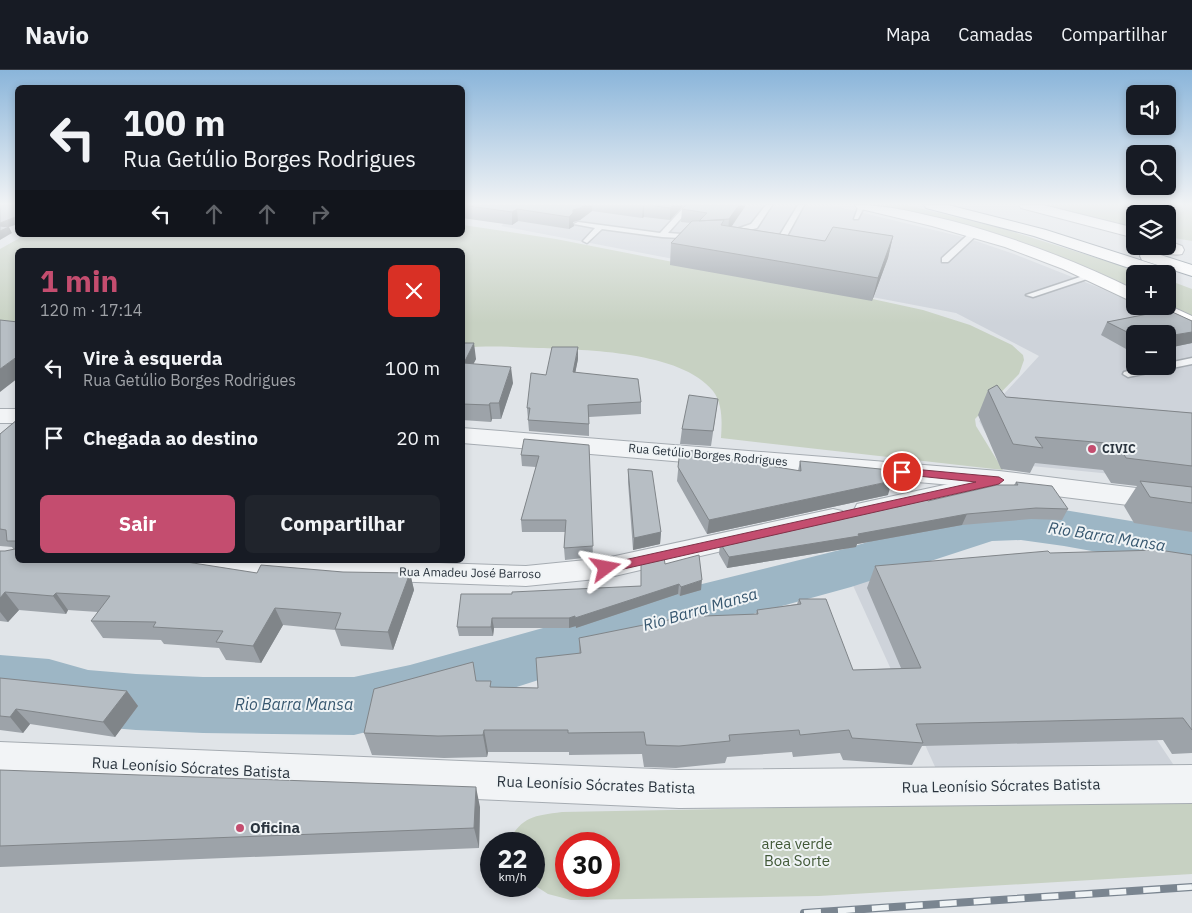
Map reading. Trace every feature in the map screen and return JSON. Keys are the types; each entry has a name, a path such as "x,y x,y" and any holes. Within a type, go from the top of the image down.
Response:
{"main road":[{"path":"1013,244 1092,276 1126,293"},
{"path":"1075,244 1138,265"},
{"path":"1110,244 1192,271"},
{"path":"1176,277 1192,283"},
{"path":"1173,315 1192,324"}],"street":[{"name":"Rua Getúlio Borges Rodrigues","path":"465,435 999,480 1192,504"},
{"name":"Rua Amadeu José Barroso","path":"177,563 526,576 606,568 999,480"},
{"name":"Rua Leonísio Sócrates Batista","path":"0,760 679,789 1192,784"}],"lane":[{"path":"945,260 962,244"},
{"path":"1030,295 1092,276"},
{"path":"1176,364 1192,361"}],"shaded area":[{"path":"597,244 986,244 1100,288 1126,300 1126,315 1160,315 1192,329 1192,482 1002,463 979,421 1039,356 956,313"},
{"path":"1045,572 1175,767 936,769 851,581"}],"green space":[{"path":"8,244 583,244 729,273 799,283 923,310 970,325 1012,345 1023,355 1024,360 1019,374 975,419 976,426 1003,470 721,438 722,426 719,402 713,391 698,378 679,368 656,360 606,352 501,346 465,348 465,248 15,248 15,332 0,330 0,249"},
{"path":"1030,244 1053,244 1126,267 1126,287"},
{"path":"1176,283 1192,289 1192,317 1176,310"},
{"name":"area verde Boa Sorte","path":"1192,800 1192,874 819,896 571,900 560,897 620,897 620,832 555,832 555,896 545,892 545,832 515,832 529,819 562,812"}],"building":[{"path":"679,244 890,244 878,278"},
{"path":"1176,314 1192,321 1192,332 1176,335 1176,325 1126,325 1126,332 1107,322 1143,315"},
{"path":"0,320 15,322 15,358 0,369"},
{"path":"465,343 474,343 465,361"},
{"path":"552,347 578,347 573,372 638,379 641,402 588,405 589,424 528,420 530,408 527,408 531,373 546,375"},
{"path":"465,363 511,367 499,403 490,403 489,405 465,404"},
{"path":"997,385 1006,397 1192,413 1192,466 1126,458 1118,444 1035,437 1043,448 1013,444 988,390"},
{"path":"689,395 718,399 713,431 682,429"},
{"path":"15,422 15,541 7,541 6,530 0,529 0,434"},
{"path":"524,439 589,445 593,546 564,548 566,520 521,520 539,456 521,455"},
{"path":"680,450 710,452 709,456 801,471 800,461 890,470 892,481 709,520 678,467"},
{"path":"628,469 652,471 661,532 634,538"},
{"path":"1140,481 1192,487 1192,503 1150,497"},
{"path":"1016,482 1052,486 1068,509 1036,508 967,514 858,534 859,536 729,557 720,543 896,503 897,507 926,499 928,501 997,485 1018,485"},
{"path":"15,549 15,563 193,563 257,573 261,565 343,572 410,573 388,632 335,629 341,613 275,608 253,646 216,642 223,631 153,627 156,622 91,621 110,596 56,593 53,596 5,592 0,598 0,551"},
{"path":"1159,550 1192,555 1192,730 1183,718 916,724 923,743 852,738 849,730 800,735 799,730 729,735 730,741 679,746 646,745 644,732 568,733 568,730 484,730 483,735 438,736 364,733 374,689 473,662 476,681 491,681 490,687 538,688 536,658 581,653 579,638 703,613 704,616 758,614 757,610 801,604 799,599 826,599 853,670 921,668 875,566 1048,551 1050,553"},
{"path":"699,555 702,580 681,587 679,584 575,618 575,616 569,618 492,618 491,627 457,627 461,594 512,594 512,592 641,586 641,562 664,557 665,564"},
{"path":"0,678 127,691 103,722 16,709 10,717 0,716"},
{"name":"Oficina","path":"0,770 476,787 474,828 0,846"}],"waterway":[{"name":"Rio Barra Mansa","path":"0,682 49,686 88,698 136,702 203,705 354,706 410,693 694,608 851,567 953,534 992,524 1021,523 1064,528 1192,550"}],"railway":[{"path":"804,913 1192,887"}],"place":[{"name":"CIVIC","path":"1092,449"},
{"name":"Oficina","path":"240,828"}],"route":[{"path":"606,568 999,480 902,472"}]}
